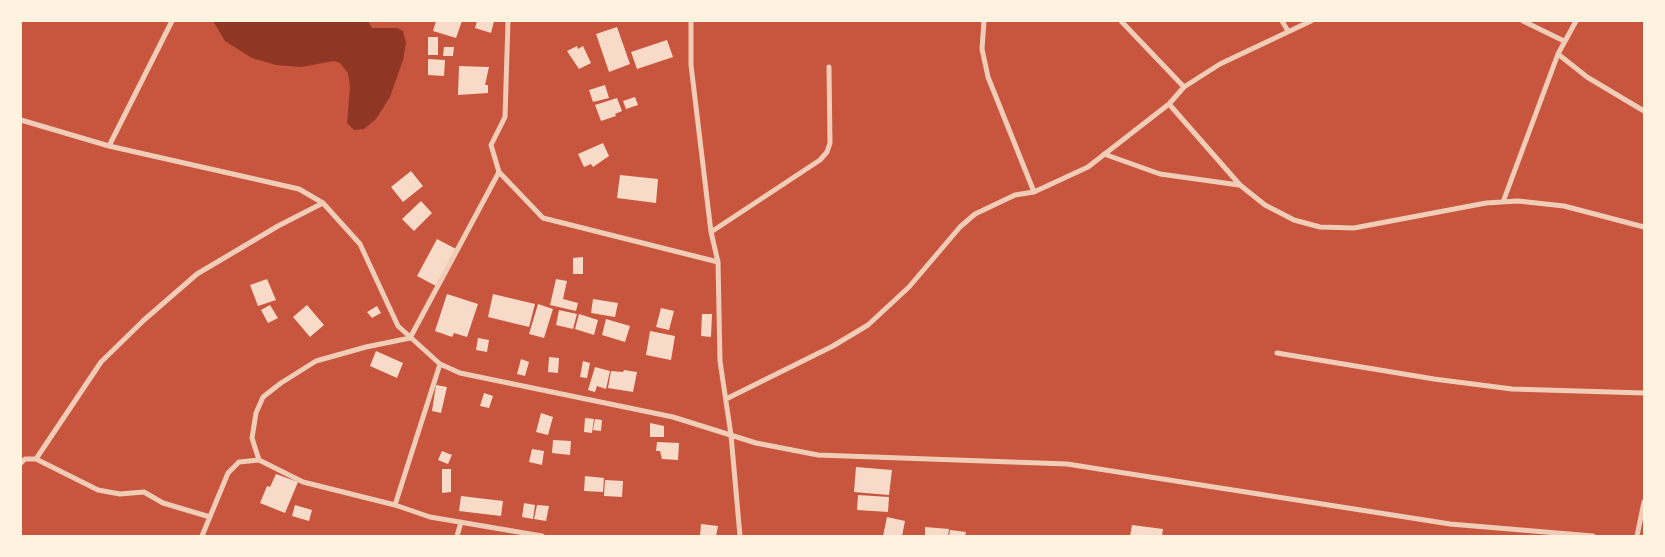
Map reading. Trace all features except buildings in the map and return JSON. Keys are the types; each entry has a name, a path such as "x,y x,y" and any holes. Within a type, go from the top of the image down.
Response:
{"street":[{"path":"109,146 172,21"},
{"path":"508,21 505,117 491,145 499,172 543,218 718,262"},
{"path":"691,21 692,65 711,232 718,262 720,361 731,434 740,536"},
{"path":"984,21 982,48 988,77 1034,192"},
{"path":"1121,21 1184,87"},
{"path":"1282,21 1288,31"},
{"path":"726,400 832,346 868,325 909,287 960,227 975,214 1015,195 1034,192 1088,167 1169,104 1184,87 1220,64 1311,21"},
{"path":"1523,21 1564,41"},
{"path":"1503,202 1558,54 1576,21"},
{"path":"1558,54 1587,77 1644,111"},
{"path":"711,232 820,160 827,152 830,143 829,66"},
{"path":"1169,104 1240,185 1264,205 1294,220 1320,227 1354,228 1518,201 1564,206 1644,227"},
{"path":"21,120 109,146 299,189 323,203 360,244 398,326 440,364 460,373 673,418 756,443 818,455 1067,464 1450,524 1593,536"},
{"path":"1104,154 1160,174 1240,185"},
{"path":"410,338 499,172"},
{"path":"36,459 101,362 144,320 197,274 278,226 323,203"},
{"path":"260,460 252,438 256,413 263,397 316,361 366,347 410,338"},
{"path":"1277,353 1434,379 1512,389 1644,393"},
{"path":"395,505 440,364"},
{"path":"21,463 25,459 36,459 98,490 120,494 144,492 163,503 210,517"},
{"path":"202,536 228,473 239,462 260,460 302,482 395,505 430,517 542,536"},
{"path":"1637,536 1644,502"},
{"path":"457,536 460,522"}],"shaded area":[{"path":"213,21 368,21 372,28 397,28 403,31 406,43 403,60 390,97 376,119 364,129 354,130 347,123 350,87 348,73 340,63 334,61 301,67 276,65 252,58 225,41"}]}
